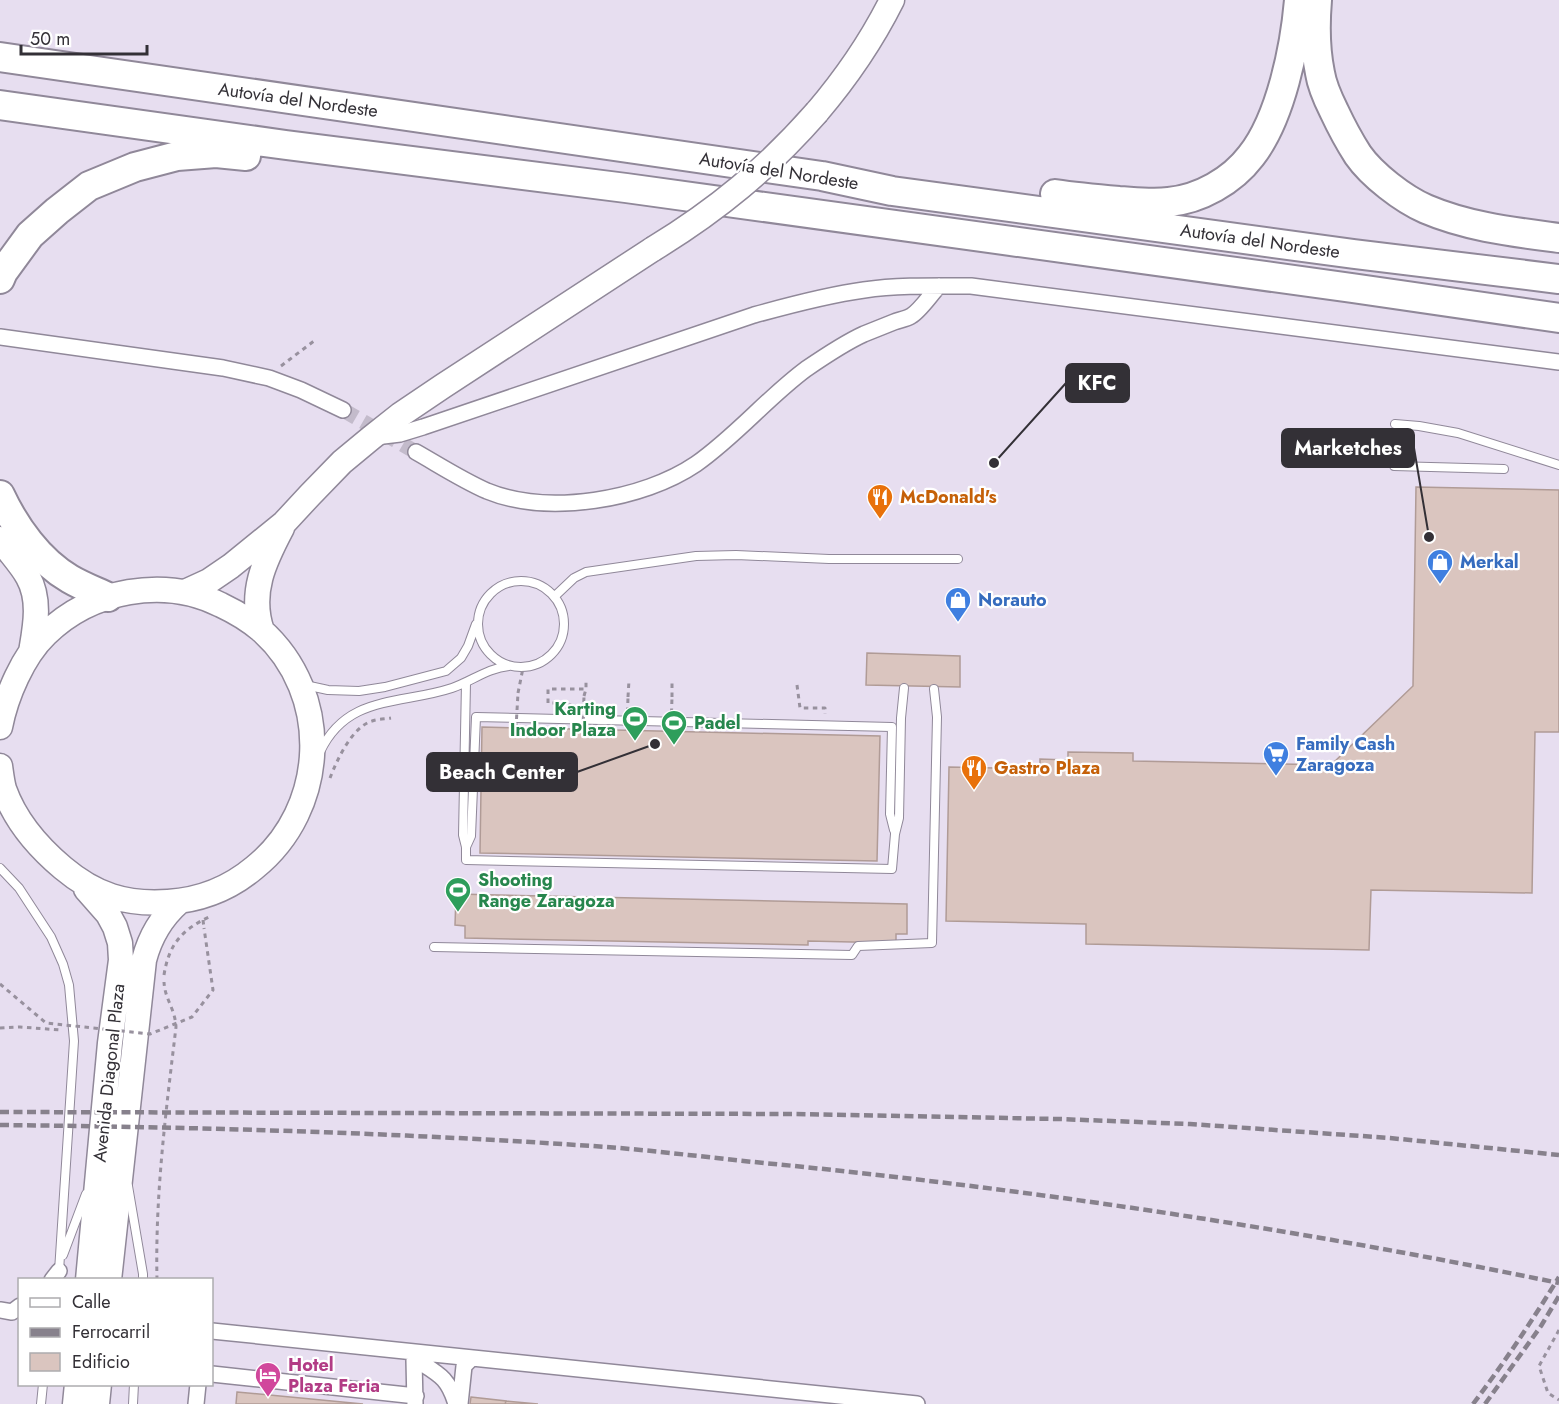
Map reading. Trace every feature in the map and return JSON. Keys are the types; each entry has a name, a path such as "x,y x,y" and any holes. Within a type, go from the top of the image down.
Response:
{"highway":[{"path":"822,176 893,174 1151,204 1188,199 1205,192 1234,173 1251,156 1263,136 1281,93 1291,56 1299,0"},
{"path":"1317,0 1316,45 1320,75 1328,99 1359,157 1378,176 1424,208 1449,217 1486,228 1559,238"},
{"name":"Autovía del Nordeste","path":"0,57 822,176 892,191 1342,253 1559,279"},
{"name":"Autovía del Nordeste","path":"0,105 286,145 626,188 1559,318"},
{"path":"0,279 30,235 89,186 135,167 177,156 216,153 303,161 1047,262 1219,270"},
{"path":"0,495 20,528 42,556 70,579 108,597"}],"main road":[{"path":"185,592 209,581 231,566 284,523 334,470 371,438 443,386 675,236 730,197 772,160 817,112 866,46 892,0"},
{"path":"262,631 256,610 259,584 273,545 284,523"},
{"path":"0,539 24,571 35,597 36,614 31,652"},
{"path":"0,723 10,693 31,652 46,634 68,616 108,597 127,592 146,590 185,592 213,600 239,613 262,631 283,655 299,684 308,707 318,784 302,804 279,844 244,876 202,897 179,902 153,903 126,901 100,893 78,880 55,861 22,824 14,811 4,787 0,766"},
{"name":"Avenida Diagonal Plaza","path":"78,880 108,914 120,943 120,979 110,1043 109,1278"},
{"name":"Avenida Diagonal Plaza","path":"88,1278 144,960 148,944 158,927 179,902"},
{"path":"75,1404 77,1386"},
{"path":"96,1404 99,1386"}],"street":[{"path":"371,438 400,434 423,427 754,315 808,300 864,290 914,286 971,286 1554,362"},
{"path":"416,452 489,491 520,500 548,503 580,502 617,496 665,482 696,464 725,441 783,387 806,370 834,350 862,335 912,315 939,286"},
{"path":"0,337 223,368 269,378 344,410"},
{"path":"0,1310 12,1312 18,1308"},
{"path":"213,1331 470,1364 837,1404"},
{"path":"213,1339 416,1361 917,1404"},
{"path":"213,1374 415,1400 416,1361"},
{"path":"416,1361 443,1378 458,1404"},
{"path":"458,1404 470,1364"},
{"path":"469,1404 470,1364"},
{"path":"196,1404 198,1386"}],"lane":[{"path":"1395,424 1458,433 1559,465"},
{"path":"1394,466 1504,469"},
{"path":"555,596 574,578 586,572 696,556 958,559"},
{"path":"299,684 328,690 359,691 385,687 446,670 461,658 468,646 481,606 488,595 499,586 512,581 536,583 547,588 562,608 565,621 558,648 549,658 537,665 523,668 496,667 439,692 370,706 341,722 330,734 317,757 318,784"},
{"path":"477,620 479,635 485,648 495,659 509,666"},
{"path":"466,682 463,835 466,860 892,869 899,818 901,718 904,688"},
{"path":"435,947 852,955 858,946 932,944 937,717 934,689"},
{"path":"466,847 471,836 476,717 892,727 890,814 895,834"},
{"path":"0,805 22,824"},
{"path":"0,868 19,888 51,937 69,985 73,1032 57,1273"},
{"path":"57,1273 111,1157"},
{"path":"111,1157 132,1203 143,1278"},
{"path":"41,1404 43,1386"},
{"path":"133,1404 134,1386"}],"path":[{"path":"269,378 315,340"},
{"path":"516,728 518,693 523,668"},
{"path":"583,729 586,679"},
{"path":"627,730 628,680"},
{"path":"671,731 672,681"},
{"path":"797,685 800,708 825,708"},
{"path":"570,703 548,703 548,689 586,689"},
{"path":"318,784 356,731 370,721 391,718"},
{"path":"157,1278 161,1161 176,1027 175,1015 165,993 164,982 169,954 176,943 194,924 214,915"},
{"path":"0,984 46,1023 150,1034 192,1017 213,990 203,920"},
{"path":"0,1028 20,1027 73,1032"},
{"path":"1559,1330 1539,1366 1548,1393 1559,1400"}],"building":[{"path":"1416,487 1559,490 1559,732 1535,732 1532,893 1371,890 1369,950 1086,944 1086,924 946,921 949,767 1040,769 1040,759 1068,760 1068,752 1133,753 1133,761 1331,765 1413,686"},
{"path":"867,653 960,656 960,687 866,685"},
{"path":"482,727 880,736 877,861 480,853"},
{"path":"456,894 907,904 907,934 896,934 896,943 808,941 808,945 465,938 465,926 455,925"},
{"name":"Hotel Plaza Feria","path":"237,1392 363,1404 236,1404"},
{"path":"471,1397 506,1401 505,1404 470,1404"},
{"path":"506,1401 538,1404 505,1404"}],"tunnel":[{"path":"343,410 416,452"}],"railway":[{"path":"0,1112 793,1114 1059,1119 1190,1124 1390,1138 1559,1155"},
{"path":"0,1125 379,1134 646,1150 864,1173 1163,1212 1361,1245 1559,1283"},
{"path":"1473,1404 1518,1342 1559,1277"},
{"path":"1485,1404 1541,1326 1559,1296"}],"place":[{"name":"KFC","path":"994,463"},
{"name":"McDonald's","path":"880,520"},
{"name":"Marketches","path":"1429,537"},
{"name":"Merkal","path":"1440,585"},
{"name":"Norauto","path":"958,623"},
{"name":"Karting Indoor Plaza","path":"635,742"},
{"name":"Beach Center","path":"655,744"},
{"name":"Padel","path":"674,746"},
{"name":"Family Cash Zaragoza","path":"1276,777"},
{"name":"Gastro Plaza","path":"974,791"},
{"name":"Shooting Range Zaragoza","path":"458,913"},
{"name":"Hotel Plaza Feria","path":"268,1398"}]}
